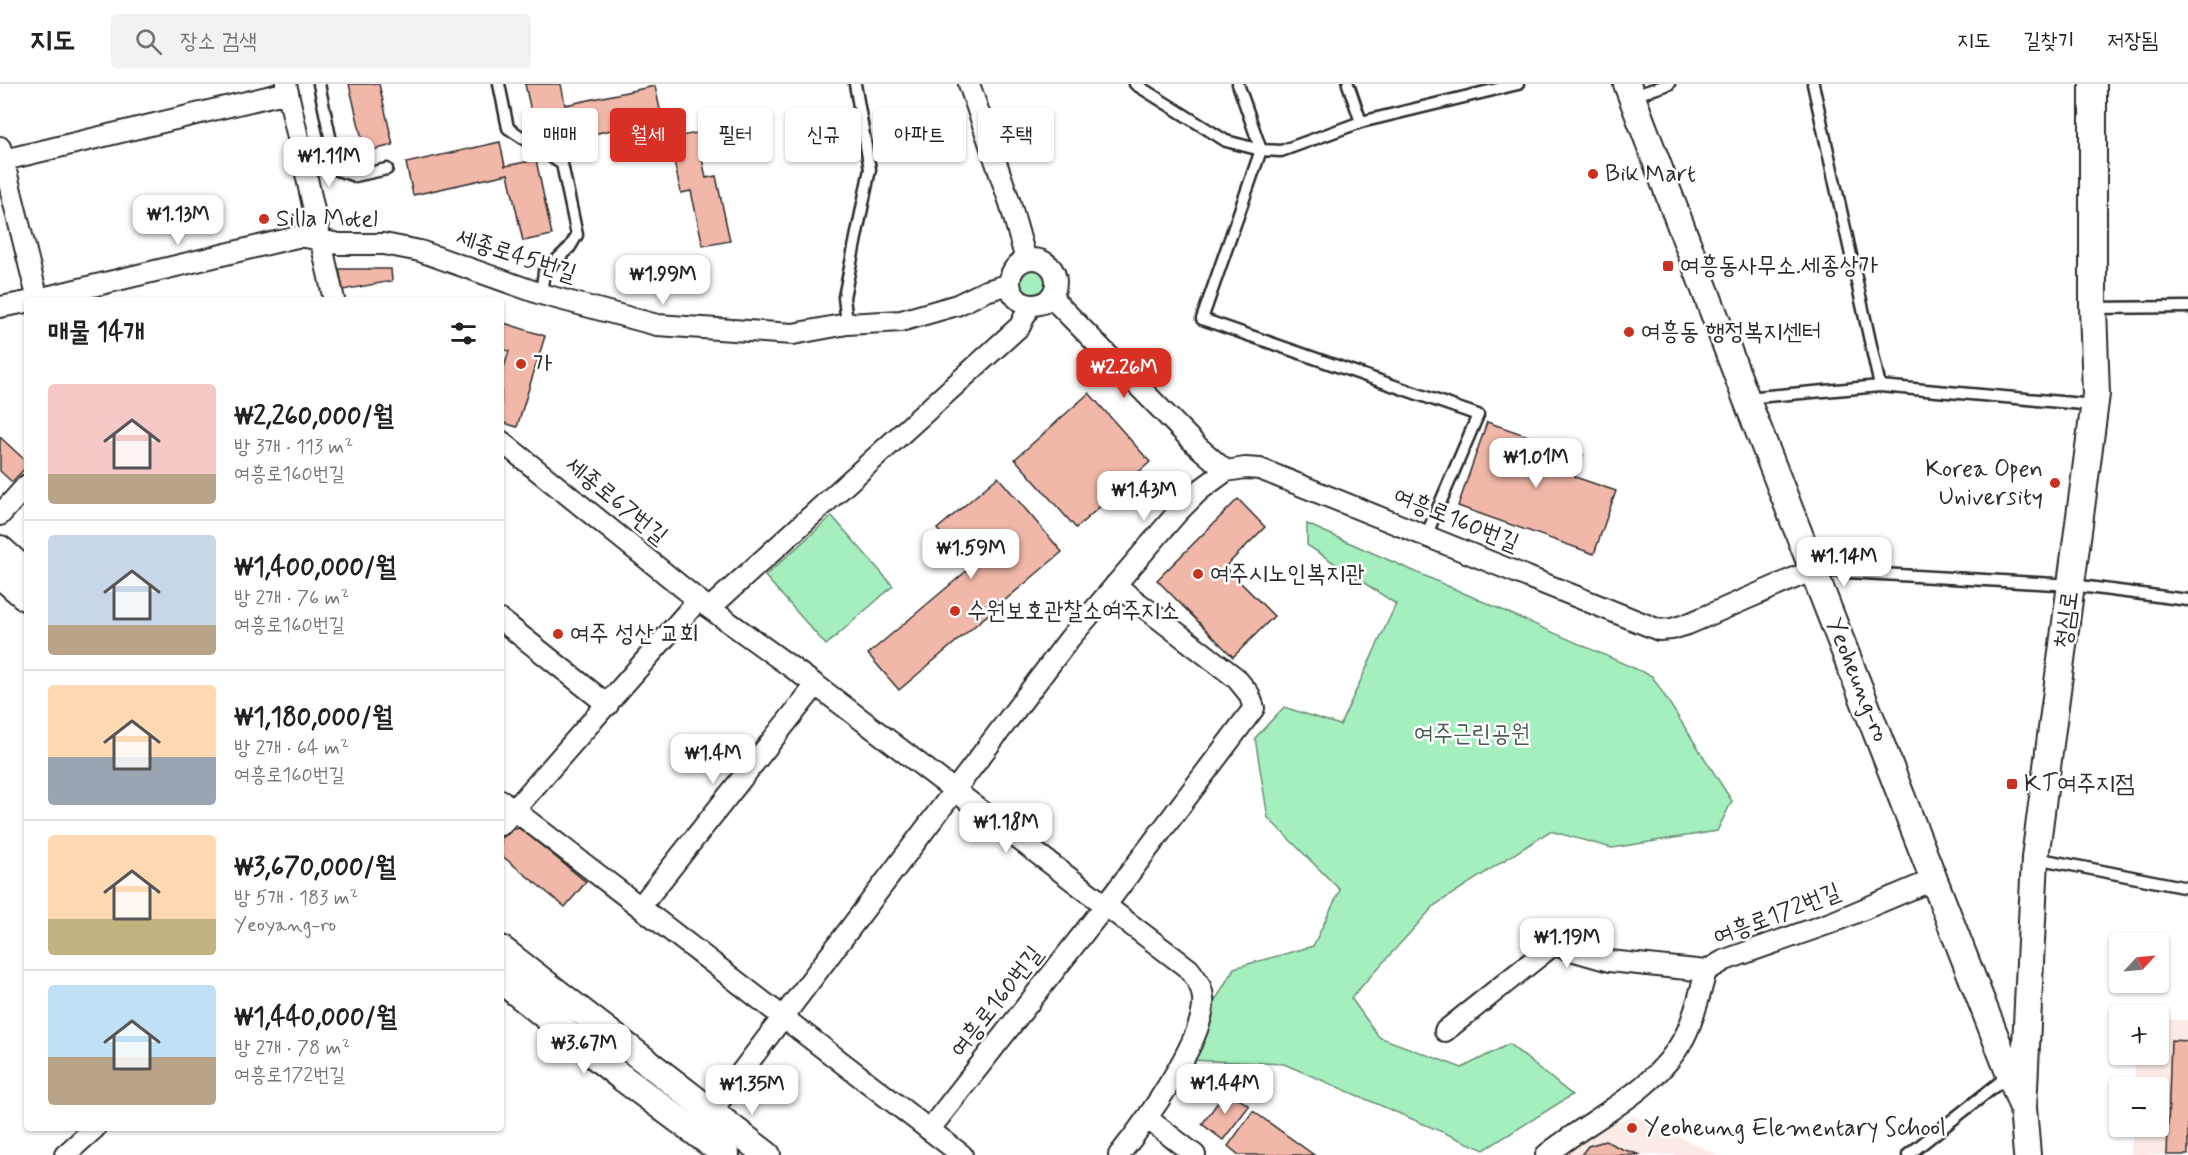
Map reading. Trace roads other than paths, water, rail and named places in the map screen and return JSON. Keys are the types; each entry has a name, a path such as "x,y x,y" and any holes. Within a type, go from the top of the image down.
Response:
{"street":[{"path":"969,84 1010,202 1026,260"},
{"name":"청심로","path":"2026,1155 2023,1108 2035,858 2094,405 2093,84"},
{"path":"36,297 1,156 286,88 333,297"},
{"name":"Yeoheung-ro","path":"1630,90 1746,398 1935,879 2008,1075 2023,1108"},
{"name":"세종로45번길","path":"49,297 302,236 339,244 384,244 420,251 541,294 657,325 793,334 847,324 901,321 957,305 986,291 1010,284"},
{"path":"1026,260 1041,260 1053,270 1057,284 1051,297 1045,303 1030,305 1016,298 1010,284 1013,269 1026,260"},
{"path":"696,1132 1070,638 1178,512 1200,490 1226,471 1196,445 1051,297"},
{"path":"0,307 24,303"},
{"path":"962,1155 507,805 608,705 704,604 1020,326 1030,305"},
{"name":"세종로67번길","path":"504,443 704,604"},
{"name":"여흥로160번길","path":"1226,471 1245,468 1260,469 1659,630 1688,624 1813,570"},
{"path":"0,515 24,488"},
{"path":"0,549 24,570"},
{"path":"0,575 24,595"},
{"name":"여흥로160번길","path":"930,1130 1105,906 1254,708 1249,694 1236,678 1115,585"},
{"path":"704,604 816,686 1189,969 1197,979 1203,1000 1200,1020 1193,1039 1148,1119 1119,1155"},
{"path":"504,622 608,705"},
{"path":"640,907 816,686"},
{"name":"여흥로172번길","path":"1546,1155 1614,1108 1664,1064 1684,1038 1698,1003 1706,971 1725,960 1833,922 1935,879"},
{"path":"1444,1031 1553,945 1609,961 1706,971"},
{"path":"504,951 767,1155"},
{"path":"504,982 620,1076 726,1155"},
{"path":"1148,1119 1195,1155"},
{"path":"65,1155 92,1131"}],"lane":[{"path":"319,84 337,170 355,176 387,169"},
{"path":"499,84 508,128 562,164 577,235 570,247 544,272 541,294"},
{"path":"847,324 844,297 870,169 855,84"},
{"path":"1136,84 1226,141 1261,150 1281,151 1361,122 1518,84"},
{"path":"1238,84 1261,150 1202,319 1478,415 1426,536"},
{"path":"1348,84 1361,122"},
{"path":"1630,90 1670,84"},
{"path":"1813,84 1880,386"},
{"path":"2093,308 2188,307"},
{"path":"1746,398 1880,386 2094,405"},
{"path":"1813,570 2072,585 2188,600"},
{"path":"2035,858 2188,888"},
{"path":"1908,1155 2008,1075"}],"place":[{"name":"Bik Mart","path":"1593,174"},
{"name":"Silla Motel","path":"264,219"},
{"name":"여흥동사무소.세종상가","path":"1668,266"},
{"name":"여흥동 행정복지센터","path":"1629,332"},
{"name":"가","path":"521,364"},
{"name":"Korea Open University","path":"2055,483"},
{"name":"여주시노인복지관","path":"1198,574"},
{"name":"수원보호관찰소여주지소","path":"955,611"},
{"name":"여주 성산 교회","path":"558,634"},
{"name":"KT여주지점","path":"2012,784"},
{"name":"Yeoheung Elementary School","path":"1632,1128"}],"park label":[{"name":"여주근린공원","path":"1472,734"}]}
